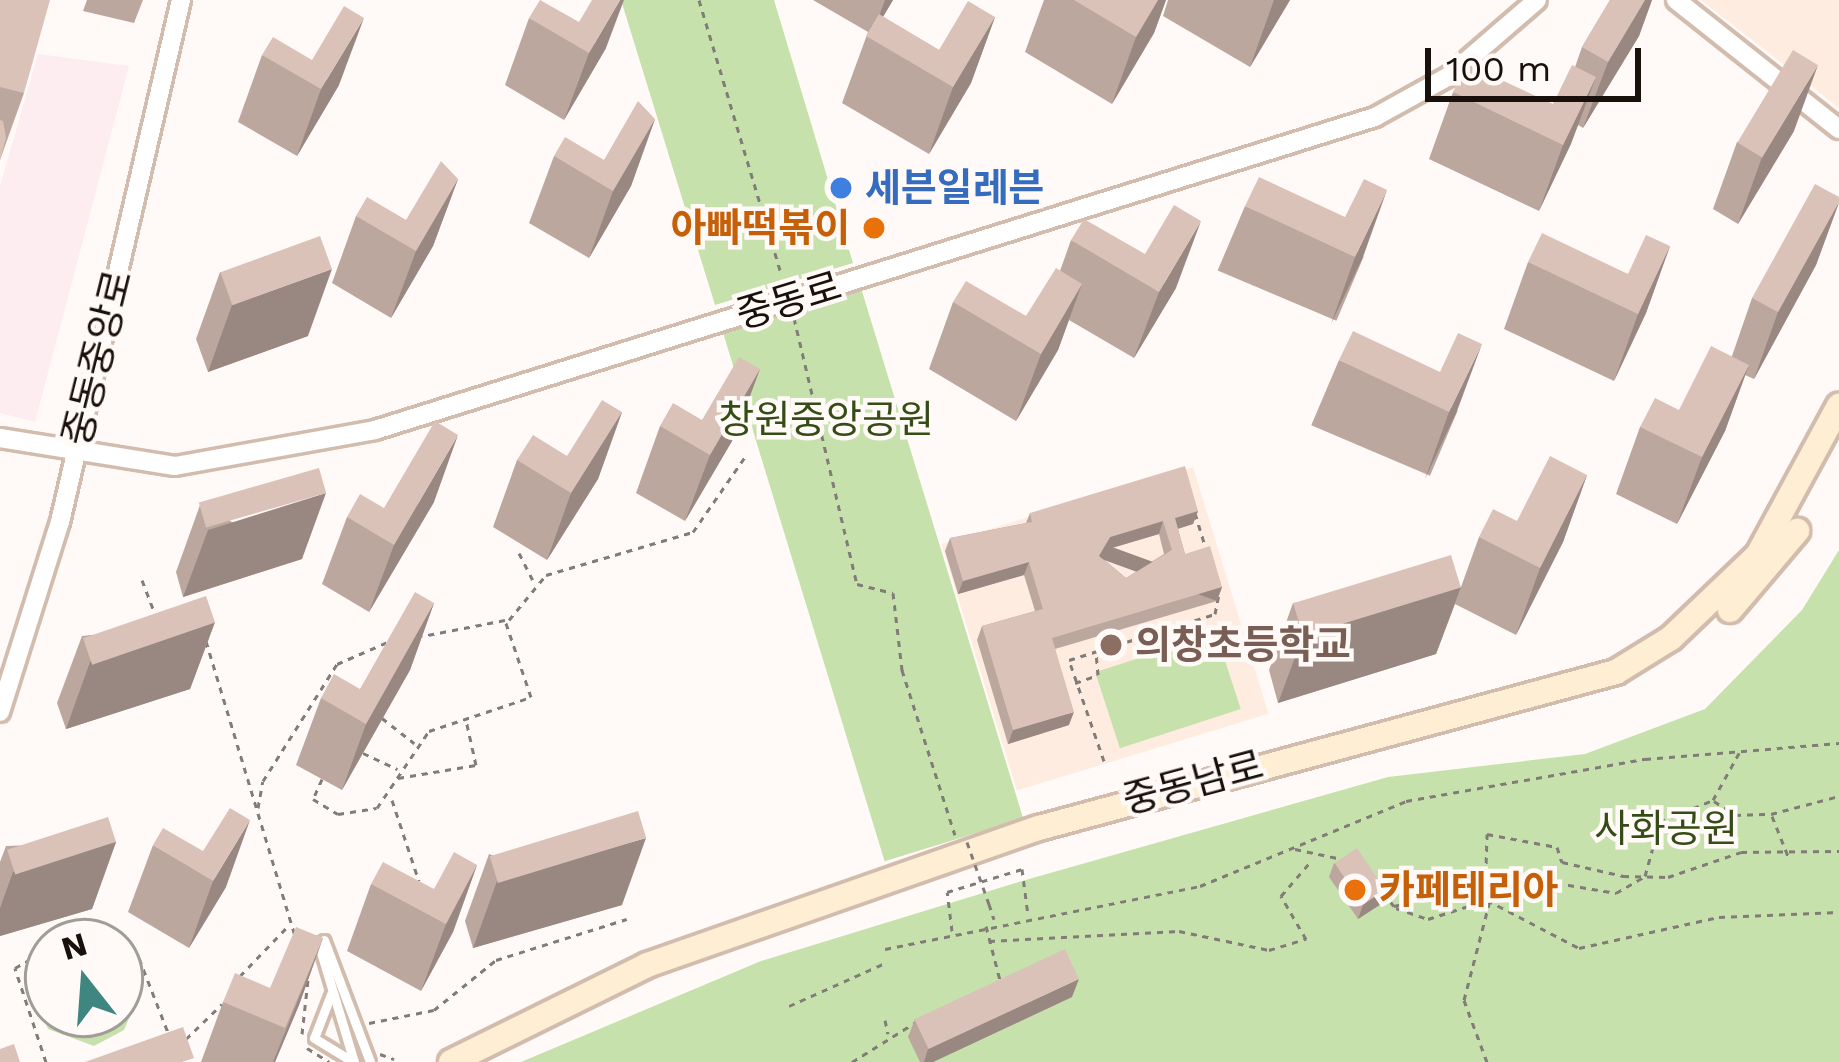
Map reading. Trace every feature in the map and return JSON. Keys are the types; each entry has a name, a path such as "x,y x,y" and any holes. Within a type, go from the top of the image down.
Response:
{"street":[{"name":"중동중앙로","path":"0,712 74,455 181,0"},
{"name":"중동로","path":"0,438 74,455 200,465 375,430 1375,117 1449,76 1537,0"},
{"path":"1676,0 1839,129"},
{"name":"중동남로","path":"451,1062 647,964 1039,828 1616,672 1671,638 1758,555 1839,406"},
{"name":"중동남로","path":"484,1062 681,967 1137,810 1597,697 1731,610 1791,540 1839,448"}],"lane":[{"path":"353,1062 331,994 321,941 370,1062"},
{"path":"331,994 314,1038 353,1062"}],"path":[{"path":"699,0 782,273"},
{"path":"794,317 857,584 893,593 902,670 956,839"},
{"path":"258,808 263,781 346,655 509,622 534,582 693,532 747,454"},
{"path":"1191,501 1209,560"},
{"path":"519,553 534,582"},
{"path":"1104,761 1073,683 1069,660 1215,614 1215,579"},
{"path":"142,580 164,623"},
{"path":"200,622 298,946"},
{"path":"421,894 391,798 400,769 415,744 466,718 531,697 509,622"},
{"path":"1073,683 1098,675 1096,649"},
{"path":"382,718 415,744"},
{"path":"398,778 476,765 466,718"},
{"path":"885,949 986,924 1199,886 1406,801 1740,751 1839,743"},
{"path":"1645,877 1660,822 1713,800 1740,751"},
{"path":"363,753 400,769"},
{"path":"322,779 313,799 338,814 391,798"},
{"path":"1713,800 1735,815 1771,814 1839,796"},
{"path":"1771,814 1788,858"},
{"path":"1487,1062 1464,1000 1485,899 1487,834 1645,877"},
{"path":"967,842 995,923"},
{"path":"1293,848 1313,860 1353,858"},
{"path":"1381,890 1394,906 1428,919 1485,899 1497,873 1616,893 1645,877 1741,852 1788,858 1839,851"},
{"path":"989,941 1179,931 1269,950 1306,939 1281,896 1313,860"},
{"path":"952,932 947,892 1022,869 1028,917"},
{"path":"1394,906 1447,892 1485,899 1579,948 1719,917 1839,912"},
{"path":"369,1030 374,1016 434,1010 506,956 627,919"},
{"path":"144,969 178,1045 271,933 292,924"},
{"path":"983,989 1001,980 986,924"},
{"path":"789,1006 885,962"},
{"path":"24,963 15,968 24,995"},
{"path":"304,968 311,1000 301,1030 313,1059 329,1062"},
{"path":"852,1062 888,1036 931,1015"},
{"path":"885,1020 888,1036"},
{"path":"375,1047 394,1059"}],"shaded area":[{"path":"1701,0 1839,0 1839,108"},
{"path":"38,54 129,66 35,422 0,413 0,186"},
{"name":"의창초등학교","path":"1193,467 1268,714 1017,791 941,544"}],"green space":[{"name":"창원중앙공원","path":"621,0 774,0 853,263 715,305"},
{"name":"창원중앙공원","path":"861,288 1023,819 885,861 722,330"},
{"name":"사화공원","path":"1839,550 1839,1062 521,1062 761,961 1022,881 1388,777 1585,754 1705,709 1802,610"},
{"path":"1216,633 1241,709 1120,748 1095,672"},
{"path":"72,1038 109,1038 94,1046"}],"building":[{"path":"0,0 50,0 24,93 0,87"},
{"path":"540,0 579,22 592,0 620,0 589,53 529,18"},
{"path":"1074,0 1158,0 1136,37"},
{"path":"1610,0 1645,0 1608,62 1582,47"},
{"path":"968,1 995,17 953,87 866,36 879,14 939,50"},
{"path":"344,6 364,18 321,89 262,55 273,37 312,60"},
{"path":"1793,50 1818,65 1762,158 1737,143"},
{"path":"1467,64 1553,104 1572,65 1596,77 1563,145 1453,92"},
{"path":"638,101 655,119 613,191 554,156 565,137 604,160"},
{"path":"0,120 6,138 0,160"},
{"path":"441,161 458,179 416,251 356,216 367,197 406,220"},
{"path":"1259,177 1345,217 1364,179 1387,190 1355,257 1245,206"},
{"path":"1815,184 1839,197 1839,202 1778,312 1752,298"},
{"path":"1174,205 1201,221 1159,292 1071,240 1084,219 1145,254"},
{"path":"1542,233 1628,274 1646,235 1670,246 1638,314 1528,262"},
{"path":"320,236 332,269 232,305 220,272"},
{"path":"1056,268 1082,284 1041,354 953,302 966,281 1026,316"},
{"path":"1353,331 1440,372 1458,333 1482,344 1449,412 1339,360"},
{"path":"1711,346 1749,365 1702,457 1640,427 1655,398 1679,410"},
{"path":"739,357 760,369 710,455 660,426 673,403 702,420"},
{"path":"602,400 622,412 571,493 517,460 533,435 567,456"},
{"path":"435,421 458,435 394,545 347,517 360,494 384,508"},
{"path":"1550,456 1587,475 1540,568 1479,537 1493,509 1517,521"},
{"path":"1185,466 1198,511 1175,518 1185,554 1210,546 1222,587 1052,638 1074,712 1013,730 982,626 1043,609 1029,562 963,581 950,538 1032,522 1030,513","holes":["1163,521 1172,550 1126,578 1099,556 1110,537"]},
{"path":"319,468 326,493 206,527 199,502"},
{"path":"1451,555 1461,588 1303,636 1293,603"},
{"path":"415,592 434,603 366,724 321,698 334,674 360,689"},
{"path":"206,596 215,622 92,665 83,638"},
{"path":"230,808 250,820 213,881 153,845 163,828 203,851"},
{"path":"638,811 646,838 498,883 490,856"},
{"path":"108,817 116,842 15,874 7,850"},
{"path":"1357,848 1385,889 1363,905 1335,863"},
{"path":"454,852 477,865 446,924 371,884 383,862 434,889"},
{"path":"296,927 323,938 285,1028 223,1002 235,973 270,988"},
{"path":"1065,949 1079,979 928,1049 915,1019"},
{"path":"183,1027 194,1058 85,1062"},
{"path":"14,1044 20,1062 0,1062 0,1049"}],"place":[{"name":"세븐일레븐","path":"841,188"},
{"name":"아빠떡볶이","path":"874,228"},
{"name":"의창초등학교","path":"1111,645"},
{"name":"카페테리아","path":"1355,890"}]}
